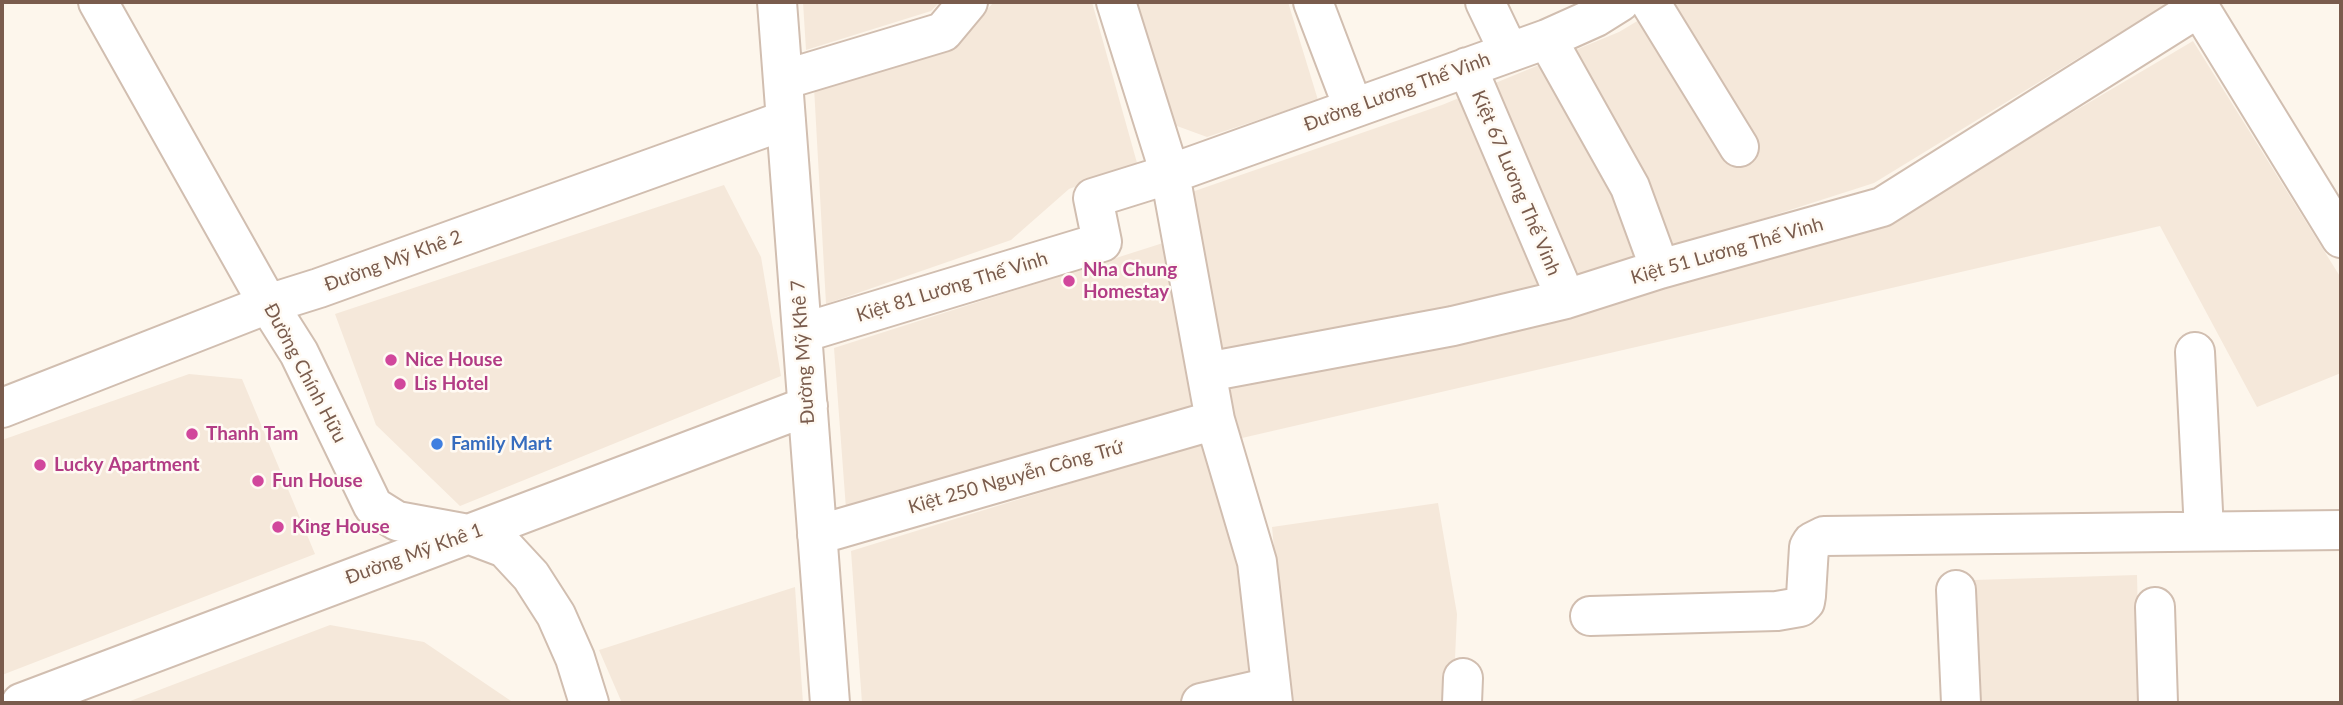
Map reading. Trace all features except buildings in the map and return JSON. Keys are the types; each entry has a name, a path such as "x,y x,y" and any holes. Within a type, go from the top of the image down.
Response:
{"street":[{"name":"Đường Chính Hữu","path":"97,2 268,304 299,353 373,506 397,521 468,534 505,548 531,576 556,615 575,658 589,703"},
{"name":"Đường Mỹ Khê 7","path":"777,2 830,703"},
{"path":"783,80 943,32 968,2"},
{"path":"1116,2 1170,174 1215,420 1257,562 1272,695 1201,703"},
{"path":"1313,2 1353,107"},
{"path":"1485,2 1509,52"},
{"name":"Đường Lương Thế Vinh","path":"1170,174 1547,38 1596,17 1620,2"},
{"path":"1650,2 1739,148"},
{"name":"Kiệt 51 Lương Thế Vinh","path":"1206,372 1453,326 1566,299 1660,269 1882,207 2197,5 2341,238"},
{"path":"1547,38 1630,187 1660,269"},
{"name":"Kiệt 67 Lương Thế Vinh","path":"1467,67 1566,299"},
{"name":"Đường Mỹ Khê 2","path":"2,408 268,304 786,120"},
{"name":"Kiệt 81 Lương Thế Vinh","path":"802,333 1102,242 1093,198 1170,174"},
{"path":"2195,352 2204,531"},
{"name":"Đường Mỹ Khê 1","path":"21,703 808,406"},
{"name":"Kiệt 250 Nguyễn Công Trứ","path":"817,535 1215,420"},
{"path":"1590,616 1777,611 1800,607 1807,596 1809,547 1812,542 1824,536 2341,530"},
{"path":"1956,590 1961,703"},
{"path":"2155,607 2158,703"}],"shaded area":[{"path":"803,2 940,2 931,11 806,50"},
{"path":"994,2 1092,2 1137,163 1069,189 1011,240 826,304 814,87 957,42"},
{"path":"1132,2 1288,2 1318,100 1207,137 1166,122"},
{"path":"1669,2 2170,2 1874,183 1519,297 1222,357 1189,193 1442,105 1619,32"},
{"path":"2193,41 2341,278 2341,373 2257,407 2160,226 1242,438 1225,384 1894,218"},
{"path":"724,185 761,257 781,376 460,506 376,425 335,314"},
{"path":"1163,243 1199,405 846,509 834,348"},
{"path":"189,374 242,379 315,554 2,675 2,440"},
{"path":"1205,442 1240,567 1251,703 862,703 851,551"},
{"path":"1438,503 1457,614 1453,703 1289,703 1272,527"},
{"path":"2137,575 2140,703 1977,703 1974,580"},
{"path":"795,587 803,703 622,703 599,650"},
{"path":"330,625 424,642 514,703 125,703"}],"place":[{"name":"Nha Chung Homestay","path":"1069,281"},
{"name":"Nice House","path":"391,360"},
{"name":"Lis Hotel","path":"400,384"},
{"name":"Thanh Tam","path":"192,434"},
{"name":"Family Mart","path":"437,444"},
{"name":"Lucky Apartment","path":"40,465"},
{"name":"Fun House","path":"258,481"},
{"name":"King House","path":"278,527"}]}
